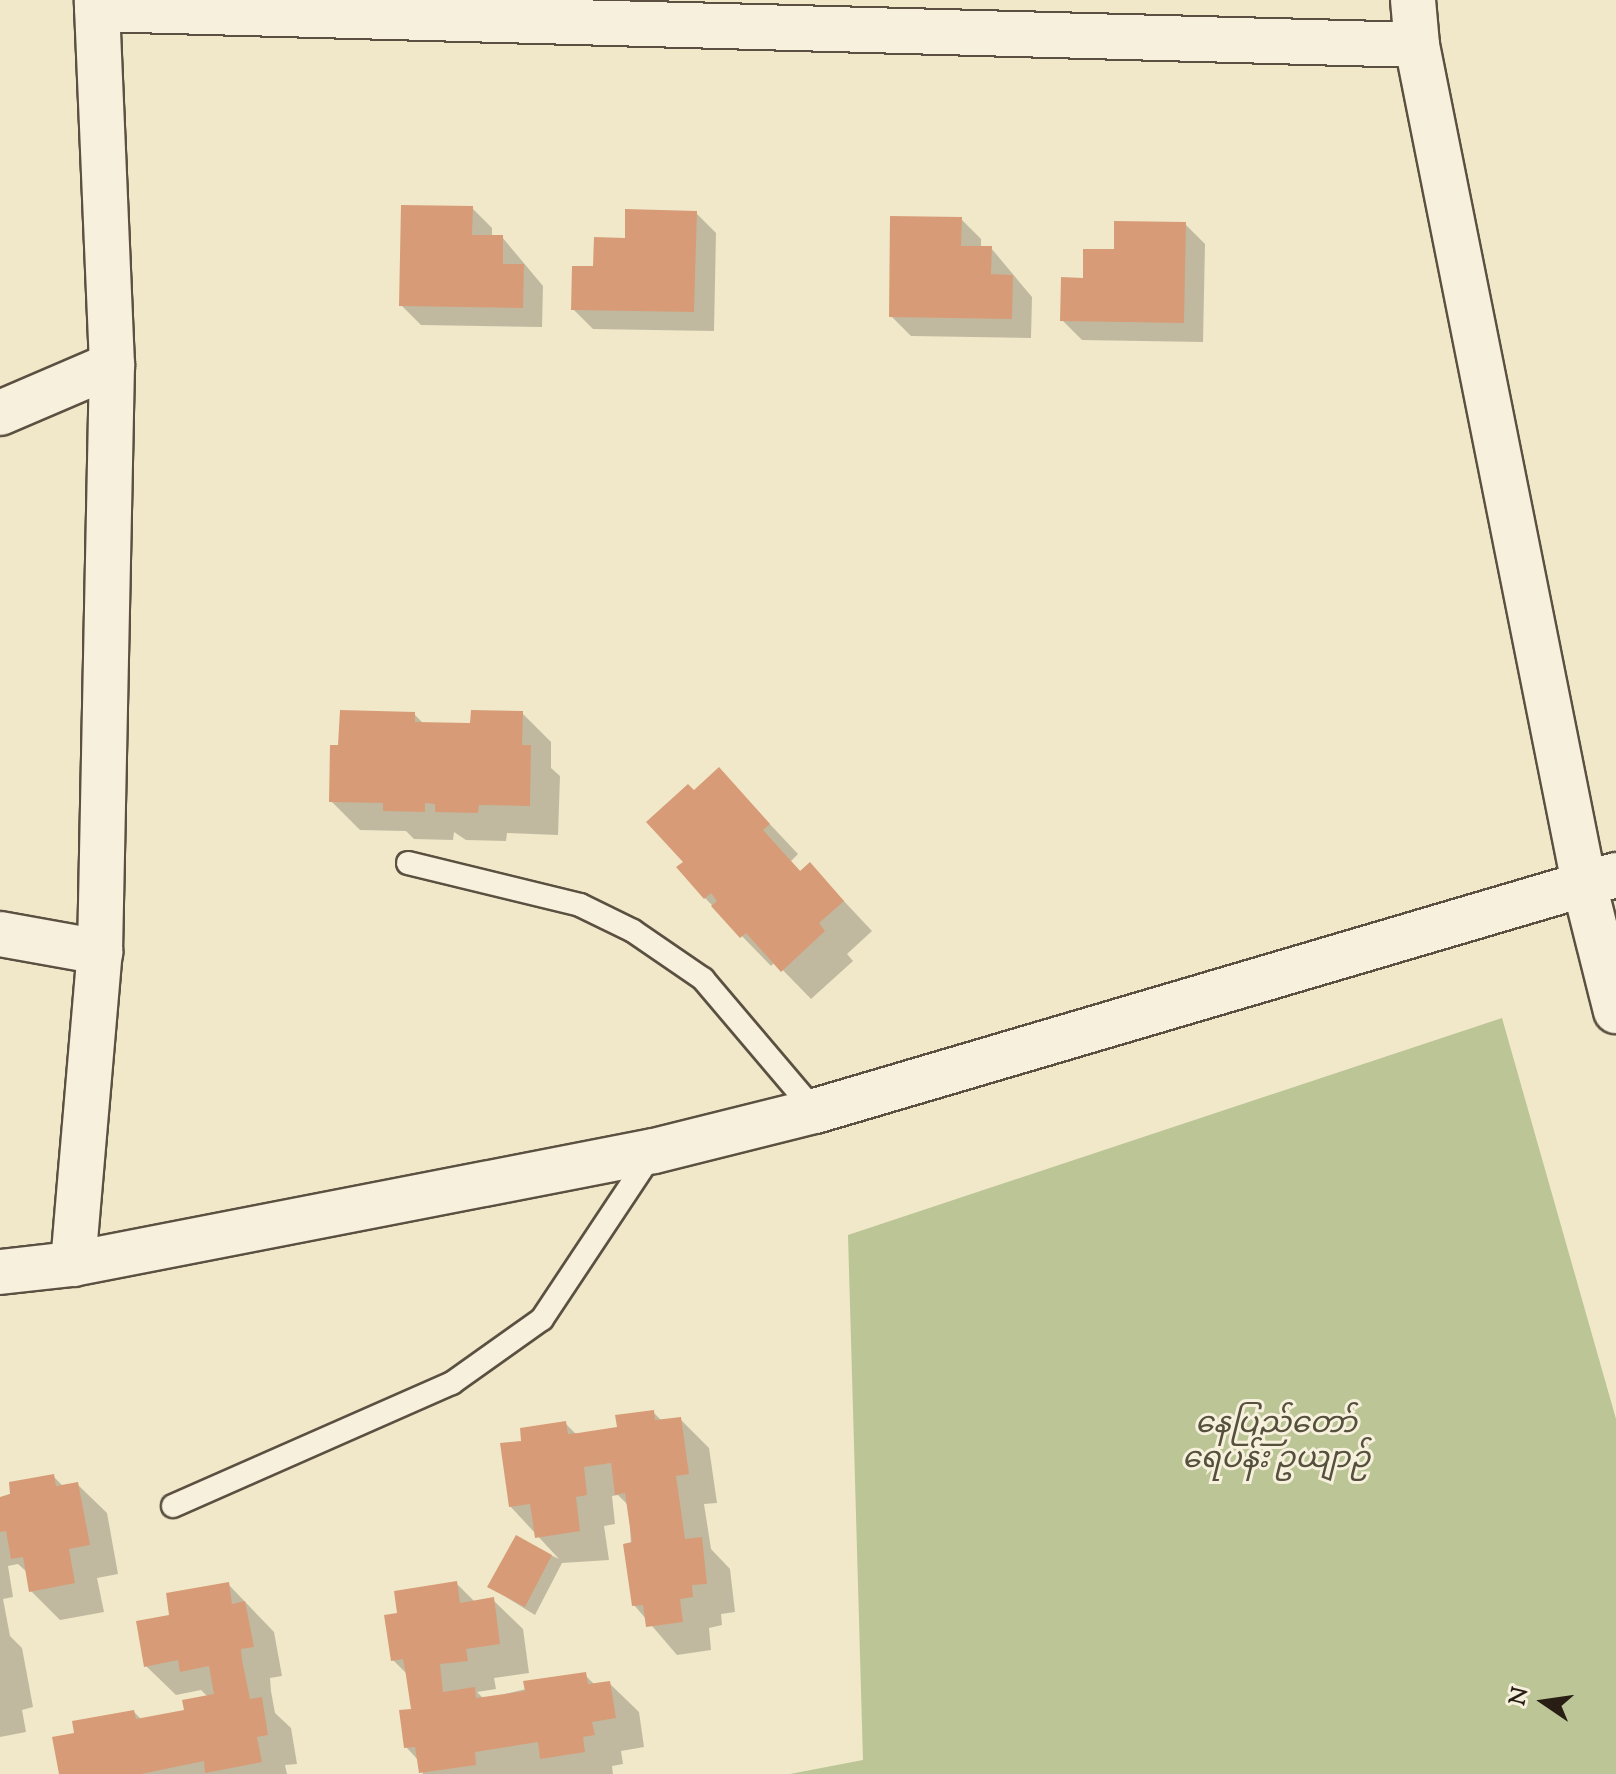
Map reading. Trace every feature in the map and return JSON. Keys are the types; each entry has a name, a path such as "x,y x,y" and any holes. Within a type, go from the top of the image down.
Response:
{"street":[{"path":"1413,0 1417,45 1601,881 1616,1011"},
{"path":"73,1264 100,952 112,365 97,4 1417,45"},
{"path":"0,413 112,365"},
{"path":"0,1272 73,1264 654,1151 815,1111 1601,881"},
{"path":"0,934 100,952"}],"lane":[{"path":"408,863 580,905 633,931 703,979 815,1111"},
{"path":"173,1506 452,1383 542,1319 654,1151"}],"green space":[{"name":"နေပြည်တော် ရေပန်း ဥယျာဉ်","path":"1502,1018 1616,1419 1616,1774 790,1774 863,1760 848,1235"}],"building":[{"path":"401,205 473,206 472,235 503,235 503,264 524,264 523,308 399,306"},
{"path":"625,209 697,211 694,312 571,310 572,266 593,266 594,237 625,238"},
{"path":"890,216 962,217 961,246 992,246 991,274 1013,275 1012,319 889,317"},
{"path":"1114,221 1186,222 1184,323 1060,321 1061,277 1083,278 1083,249 1114,249"},
{"path":"340,710 415,712 415,722 470,723 471,710 523,711 522,745 531,745 530,806 479,805 478,813 435,812 435,804 425,803 425,812 383,811 383,803 329,802 330,745 338,745"},
{"path":"719,767 770,824 763,830 800,871 810,862 844,901 819,923 825,931 781,972 746,933 740,938 711,906 717,901 711,893 704,899 676,867 683,862 646,822 688,784 694,790"},
{"path":"654,1410 655,1420 681,1417 689,1474 676,1476 685,1539 702,1537 707,1584 692,1585 693,1597 680,1599 683,1622 646,1627 643,1605 632,1606 623,1544 632,1542 625,1493 615,1495 611,1463 584,1467 587,1495 576,1497 580,1531 535,1538 530,1504 509,1507 500,1443 521,1441 520,1428 566,1421 568,1434 578,1433 617,1427 615,1415"},
{"path":"54,1474 56,1486 78,1482 90,1545 69,1549 75,1583 29,1592 23,1557 11,1559 6,1531 0,1532 0,1497 10,1494 9,1482"},
{"path":"516,1535 552,1555 525,1607 487,1587"},
{"path":"457,1581 460,1603 494,1597 500,1644 466,1649 468,1661 440,1664 443,1692 475,1687 476,1698 525,1691 523,1681 586,1672 588,1684 610,1681 616,1718 592,1722 595,1735 583,1737 585,1752 540,1759 538,1742 475,1752 476,1765 419,1773 415,1747 404,1748 399,1710 411,1709 405,1669 403,1659 391,1661 384,1615 397,1613 394,1591"},
{"path":"229,1582 232,1604 245,1601 254,1647 241,1649 250,1699 262,1697 268,1735 257,1737 262,1762 205,1773 204,1761 141,1774 59,1774 52,1737 74,1733 72,1721 134,1710 136,1719 184,1710 182,1700 214,1694 209,1666 180,1672 178,1660 144,1667 136,1621 169,1615 166,1593"}]}
